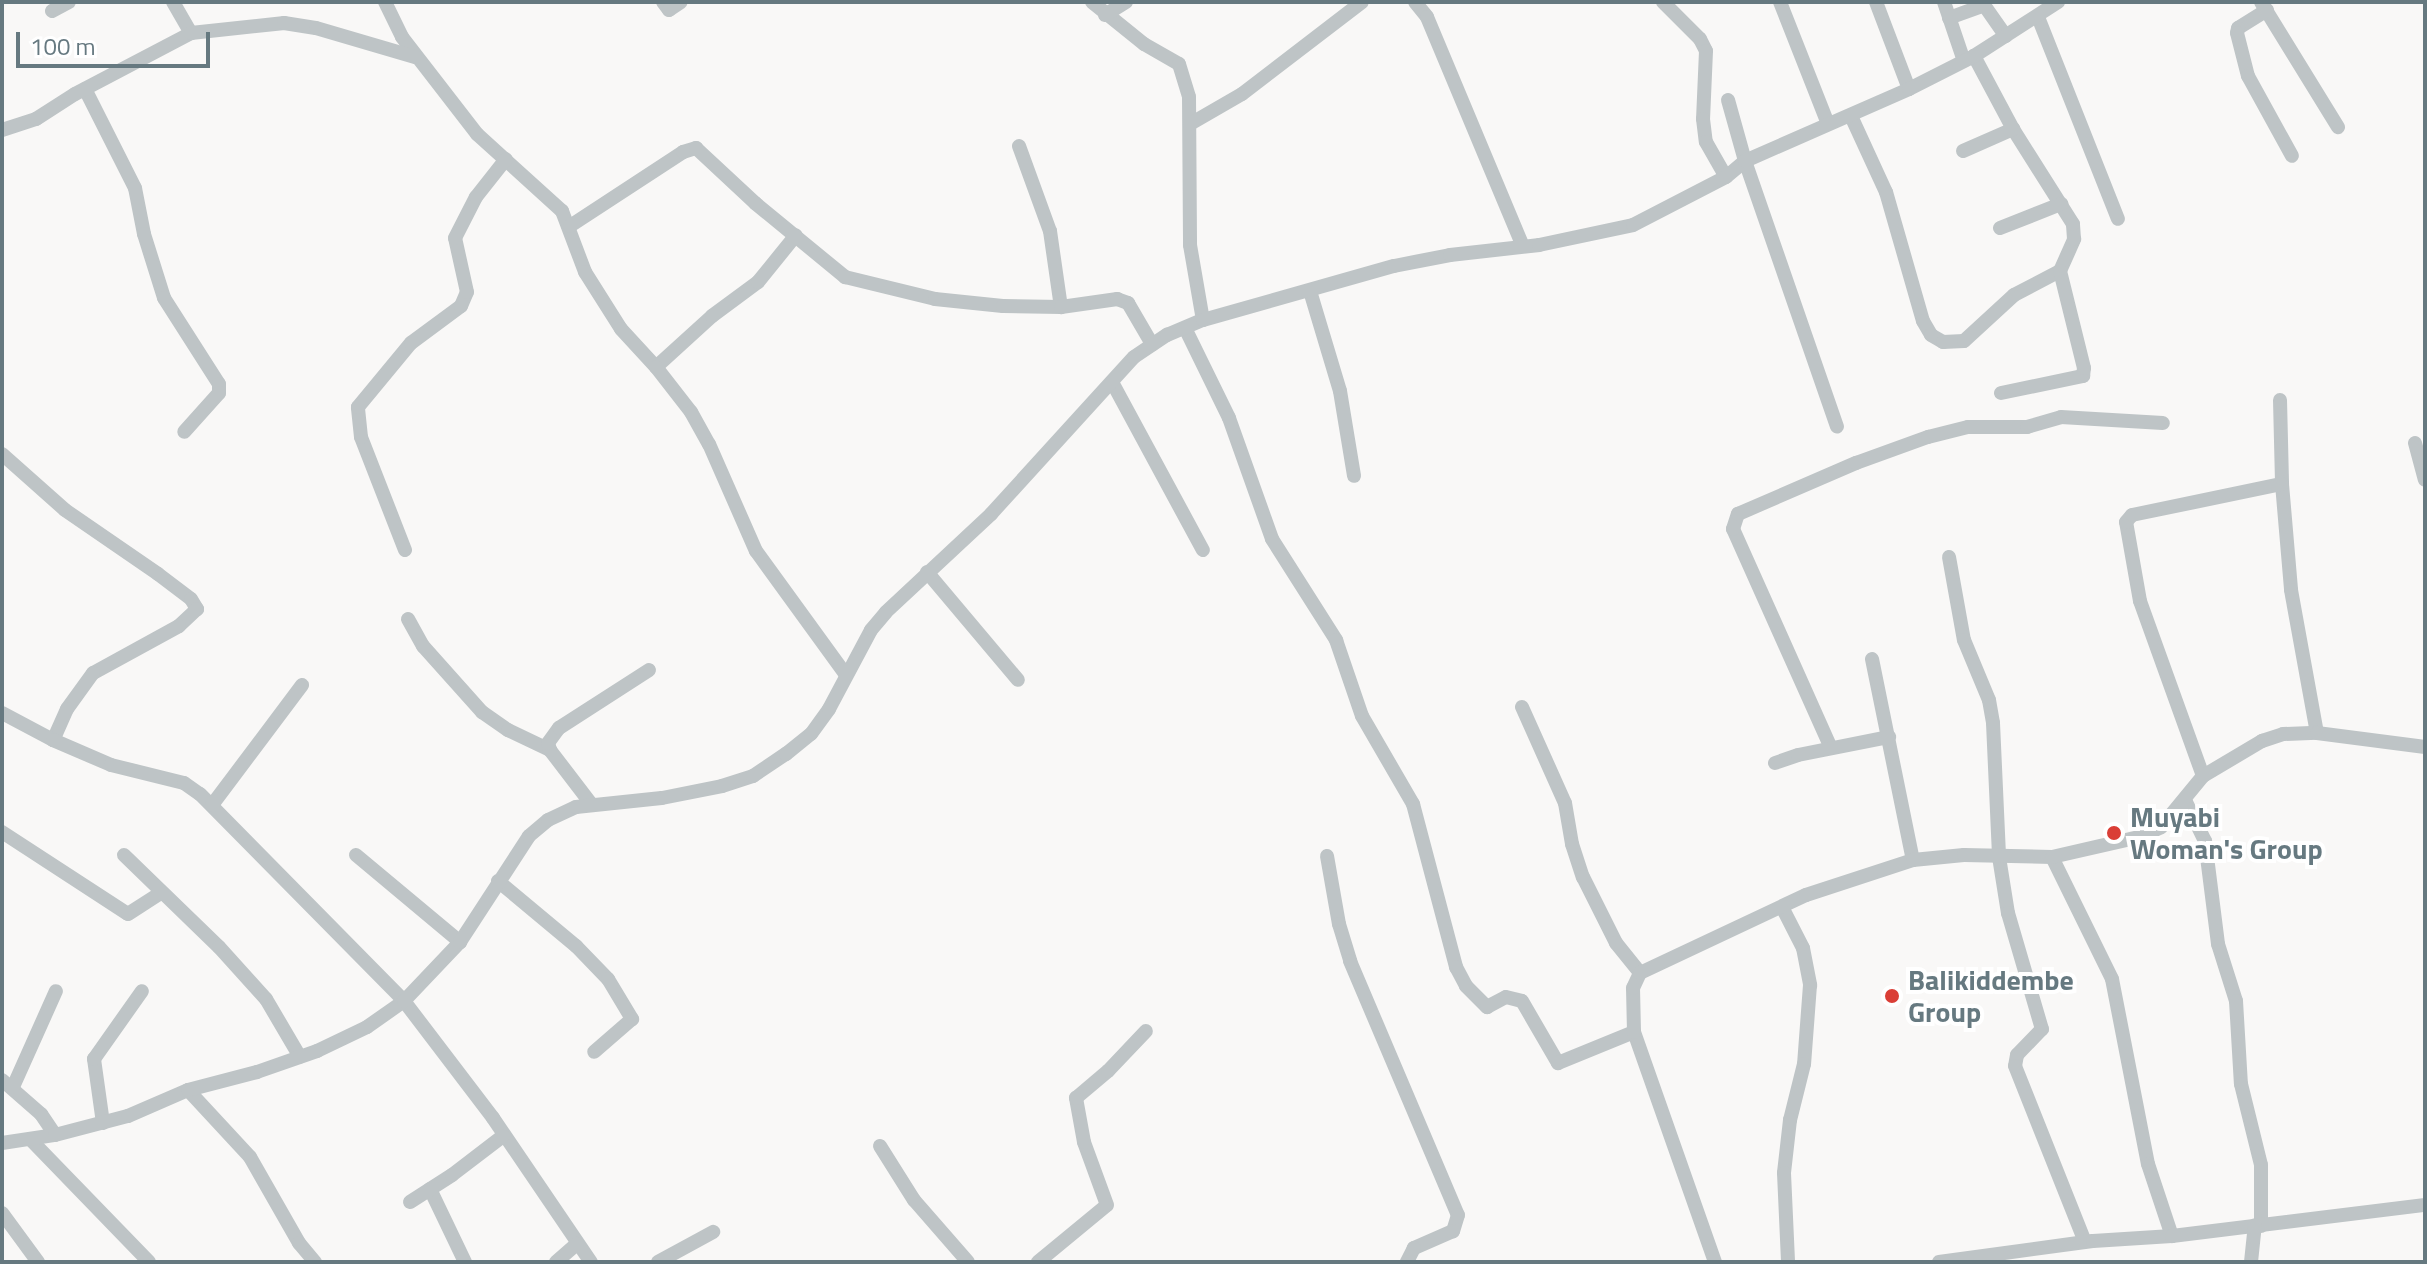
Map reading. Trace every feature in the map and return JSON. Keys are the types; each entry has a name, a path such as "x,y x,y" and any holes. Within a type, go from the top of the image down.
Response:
{"street":[{"path":"52,11 69,2"},
{"path":"173,2 191,33"},
{"path":"385,2 415,57 477,134 562,211 585,272 621,329 691,412 709,444 756,551 846,675"},
{"path":"663,2 669,10 681,2"},
{"path":"1092,2 1105,15 1179,64 1189,97 1190,245 1203,320"},
{"path":"1105,15 1126,2"},
{"path":"1190,124 1242,94 1362,2"},
{"path":"1415,2 1427,17 1523,246"},
{"path":"1663,2 1700,39 1706,51 1703,119 1706,142 1726,177"},
{"path":"1780,2 1828,124"},
{"path":"1876,2 1909,89"},
{"path":"1944,2 1969,58 2073,224 2074,239 2060,271 2084,368 2083,376 2001,393"},
{"path":"2,1143 55,1135 103,1123 188,1090 300,1057 367,1027 404,1001 460,942 529,836 548,820 576,807 662,798 753,776 811,734 829,709 871,630 927,572 991,514 1112,382 1152,344 1203,320 1394,266 1633,225 1726,177 1745,161 1851,116 1969,58 2058,2"},
{"path":"1949,18 1983,4 2006,36"},
{"path":"2292,156 2248,76 2237,33 2238,28 2264,6 2338,127"},
{"path":"2038,17 2118,219"},
{"path":"2,130 36,119 85,89 191,33 284,23 316,28 415,57"},
{"path":"85,89 135,188 144,234 164,298 219,384 219,393 184,432"},
{"path":"1728,100 1745,161 1837,426"},
{"path":"1851,116 1886,192 1923,321 1931,335 1954,344 1964,341 2014,295 2060,271"},
{"path":"1963,151 2013,129"},
{"path":"1019,146 1050,231 1061,307"},
{"path":"570,226 683,152 696,148 755,203 845,277 935,299 1061,307 1117,299 1128,303 1152,344"},
{"path":"405,550 361,437 358,407 411,343 461,306 467,292 455,238 476,197 506,159"},
{"path":"2000,228 2061,204"},
{"path":"656,367 712,316 758,282 796,235"},
{"path":"1310,291 1340,391 1354,476"},
{"path":"1185,328 1229,418 1272,539 1336,640 1362,716 1413,804 1456,967 1466,986 1476,1000 1487,1007 1506,997 1522,1001 1558,1063 1634,1032"},
{"path":"1112,382 1203,550"},
{"path":"2280,400 2282,484 2291,590 2317,733"},
{"path":"1831,748 1733,529 1733,521 1738,514 1856,463 1928,437 1968,427 2027,427 2061,417 2163,423"},
{"path":"2415,443 2425,480"},
{"path":"2,454 65,510 158,574 191,599 197,609 179,626 93,673 67,709 53,740"},
{"path":"2203,776 2140,601 2126,522 2140,513 2282,484"},
{"path":"1949,557 1964,640 1989,700 1993,723 1999,857 2008,913 2042,1029 2017,1055 2015,1066 2085,1242"},
{"path":"927,572 1018,680"},
{"path":"408,619 423,646 482,712 508,730 550,750"},
{"path":"1872,659 1913,860"},
{"path":"592,805 550,750 548,743 559,728 649,670"},
{"path":"212,805 302,685"},
{"path":"1522,707 1565,803 1572,844 1583,877 1616,943 1640,973"},
{"path":"2,713 53,740 111,765 184,783 212,805 404,1001 591,1262"},
{"path":"1715,1262 1634,1032 1633,988 1640,973 1806,895 1913,860 1964,855 2052,857 2139,837 2161,827 2203,776 2262,741 2283,734 2317,733 2425,747"},
{"path":"1775,763 1889,737"},
{"path":"2185,800 2205,841 2218,944 2236,1001 2241,1084 2261,1165 2258,1226 2251,1262"},
{"path":"2,832 128,914 162,892"},
{"path":"124,855 219,947 266,999 300,1057"},
{"path":"356,855 460,942"},
{"path":"1327,856 1339,924 1350,961 1458,1215 1453,1231 1414,1248 1407,1262"},
{"path":"2052,857 2112,979 2148,1164 2172,1236"},
{"path":"498,881 576,946 608,979 632,1019 594,1052"},
{"path":"1782,907 1803,948 1810,985 1804,1064 1790,1120 1784,1173 1788,1262"},
{"path":"55,1135 41,1114 8,1084 56,991"},
{"path":"103,1123 94,1059 142,991"},
{"path":"1038,1262 1107,1205 1084,1142 1076,1098 1108,1071 1146,1031"},
{"path":"188,1090 250,1157 299,1243 315,1262"},
{"path":"410,1202 503,1136"},
{"path":"30,1139 149,1262"},
{"path":"880,1146 914,1200 968,1262"},
{"path":"430,1189 465,1262"},
{"path":"1939,1262 2085,1242 2172,1236 2425,1205"},
{"path":"2,1213 38,1262"},
{"path":"658,1262 713,1232"},
{"path":"556,1262 577,1244"}],"place":[{"name":"Muyabi Woman's Group","path":"2114,833"},
{"name":"Balikiddembe Group","path":"1892,996"}]}
